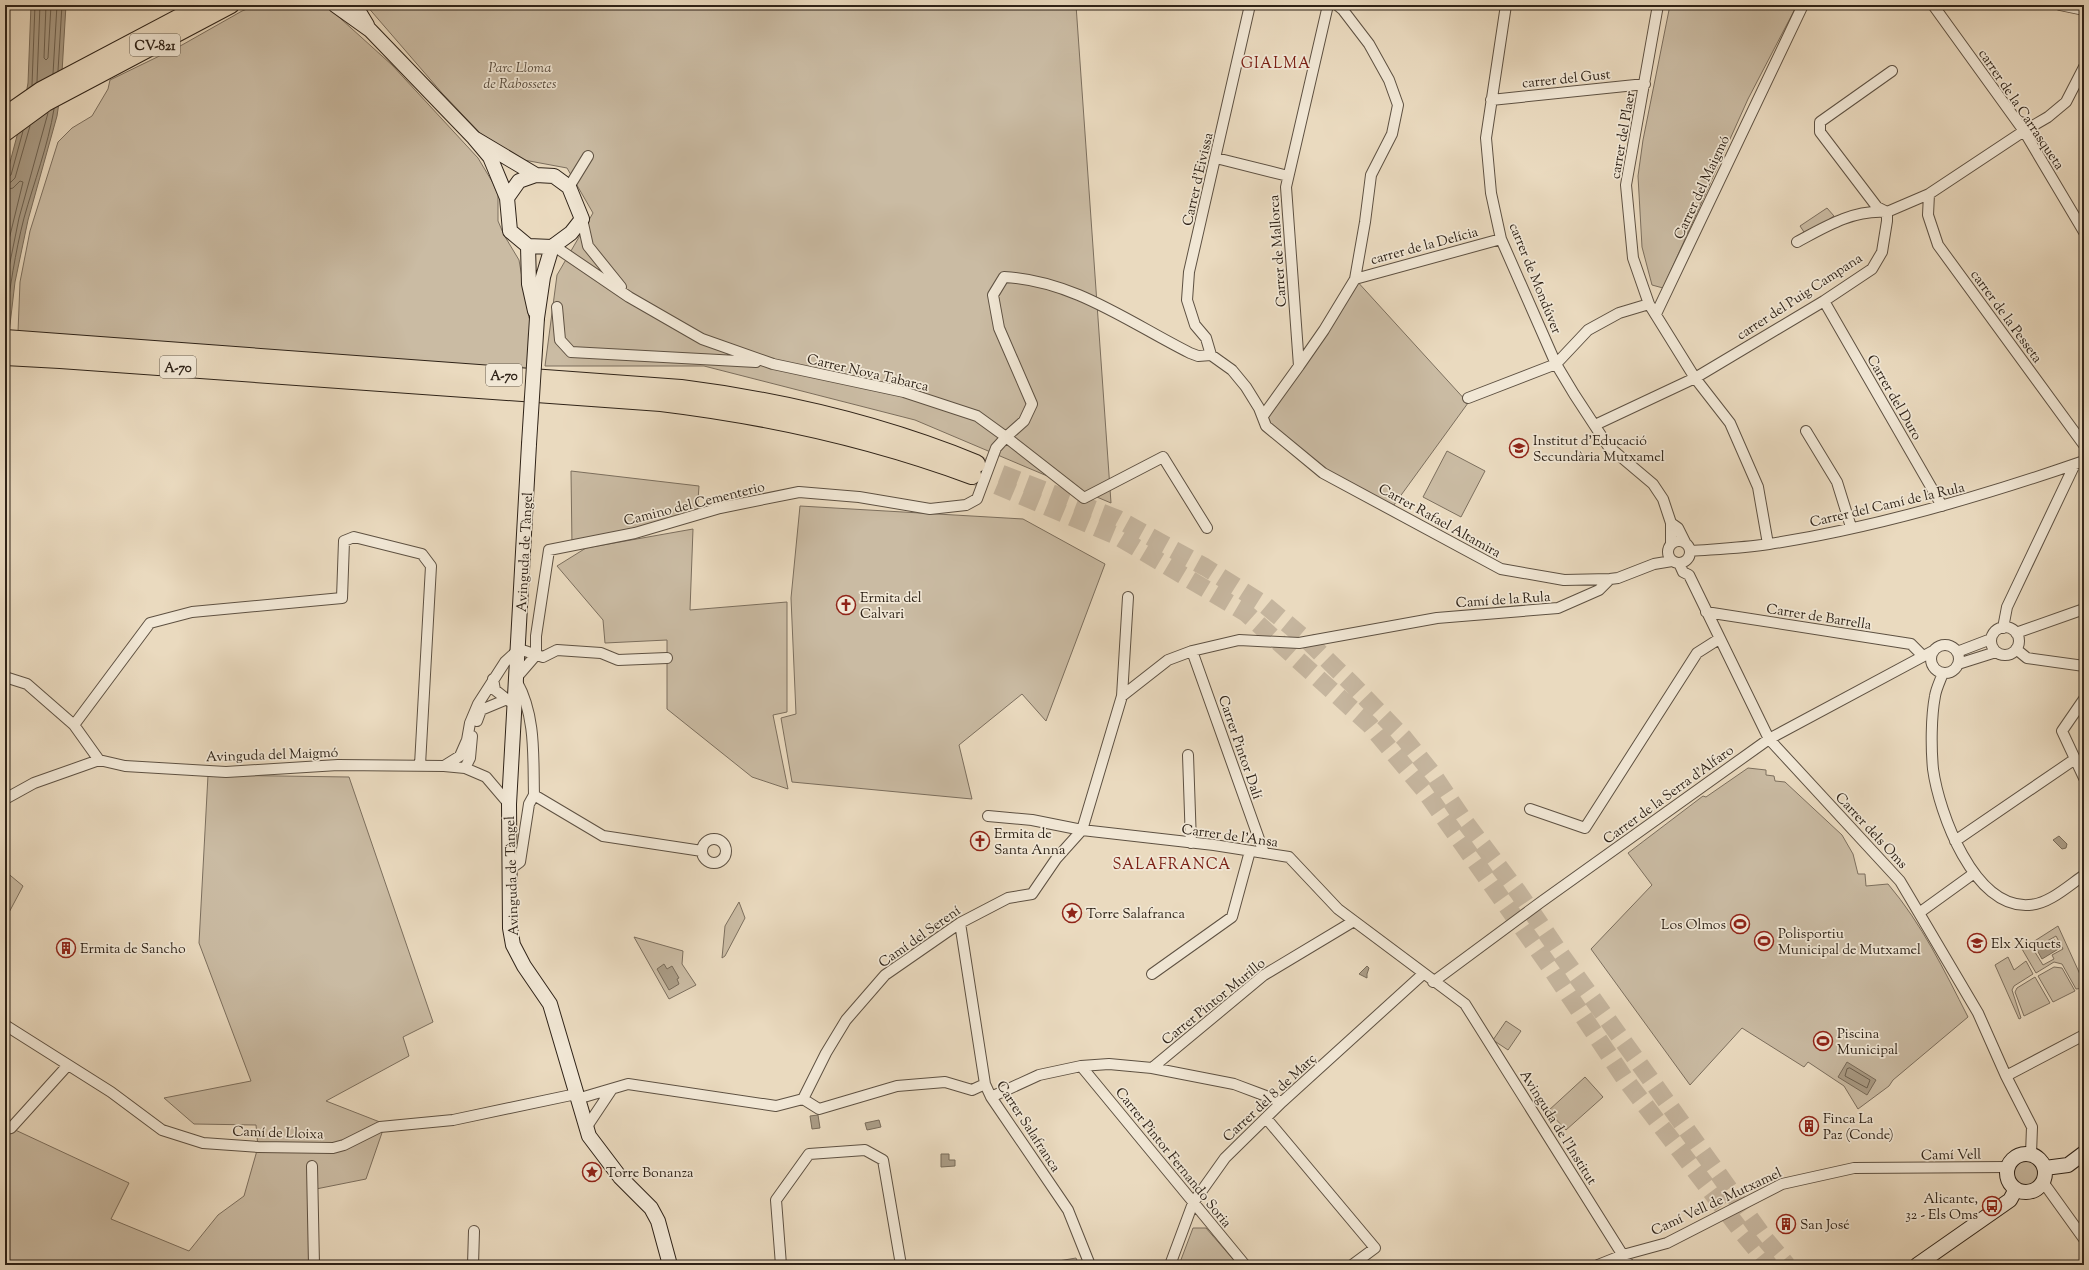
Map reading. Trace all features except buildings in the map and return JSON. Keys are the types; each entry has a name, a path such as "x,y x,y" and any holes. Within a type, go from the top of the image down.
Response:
{"highway":[{"name":"A-70","path":"5,339 16,351 661,402 717,409 831,431 901,451 974,469"}],"main road":[{"name":"CV-821","path":"12,119 46,103 77,78 202,5"},
{"name":"CV-821","path":"5,133 22,102 77,78 231,5"},
{"path":"335,5 370,30 474,138 490,157 507,198 510,231 528,246 553,246 571,233 582,219 569,187 554,176 536,174 474,138"},
{"path":"355,5 370,30"},
{"path":"507,198 520,181 536,174"},
{"path":"528,246 529,284 537,318"},
{"path":"537,318 543,277 553,246"},
{"name":"Avinguda de Tàngel","path":"537,318 517,679 510,702 510,928 513,945 524,966 550,1004 586,1128 595,1146 620,1177 651,1208 658,1221 670,1265"},
{"path":"2045,1168 2068,1165 2084,1153"},
{"path":"2031,1154 2040,1159 2045,1168 2043,1182 2033,1191 2027,1192 2016,1189 2008,1179 2008,1167 2011,1162 2020,1155 2031,1154"},
{"path":"1917,1265 2010,1200 2016,1189"}],"street":[{"name":"Carrer d'Eivissa","path":"1211,355 1206,338 1195,325 1187,300 1189,272 1250,5"},
{"name":"Carrer de Mallorca","path":"1299,366 1286,187 1328,5"},
{"path":"1006,437 1024,421 1032,404 999,328 992,295 1004,277 1024,278 1055,286 1114,310 1190,353 1198,356 1211,355 1232,370 1240,379 1263,416 1324,330 1355,278 1365,222 1371,175 1392,134 1398,105 1390,80 1369,44 1343,10 1337,5"},
{"name":"carrer de Mondúver","path":"1506,5 1486,138 1491,193 1501,239 1556,364 1608,446 1653,484 1663,499 1671,523 1669,548"},
{"name":"carrer del Plaer","path":"1656,314 1649,304 1633,258 1626,185 1658,5"},
{"name":"Carrer del Maigmó","path":"1656,314 1803,5"},
{"name":"carrer de la Carrasqueta","path":"1933,5 2024,131 2084,232"},
{"path":"2060,5 2084,10"},
{"path":"1797,242 1842,218 1874,211 1887,212 1929,194 2024,131 2048,117 2066,102 2084,67"},
{"path":"1887,212 1877,207 1820,132 1820,122 1892,71"},
{"name":"carrer del Gust","path":"1491,100 1645,84"},
{"path":"569,187 588,156"},
{"path":"1216,158 1288,176"},
{"name":"carrer de la Pesseta","path":"1929,194 1928,215 1938,244 2084,445"},
{"name":"carrer del Puig Campana","path":"1595,424 1695,378 1824,301 1872,269 1882,252 1887,212"},
{"path":"582,219 588,246 629,297"},
{"name":"carrer de la Delícia","path":"1355,278 1501,239"},
{"name":"Carrer Nova Tabarca","path":"553,246 629,297 702,340 768,363 904,392 977,416 1084,498 1163,457 1207,528"},
{"name":"Carrer del Duro","path":"1824,301 1942,506"},
{"path":"1468,398 1556,364 1588,330 1619,313 1649,304"},
{"path":"557,307 560,340 571,352 768,363"},
{"path":"1656,314 1695,378 1730,423 1758,487 1768,544"},
{"name":"Carrer Rafael Altamira","path":"1263,416 1266,426 1323,473 1501,569 1564,580 1610,579 1618,578 1654,564 1676,562"},
{"path":"1806,431 1837,482 1851,527"},
{"name":"Camino del Cementerio","path":"540,656 536,636 549,550 635,533 720,508 799,492 859,498 930,509 966,505 978,499 996,448 1006,437"},
{"path":"2003,628 2007,608 2080,462"},
{"name":"Carrer del Camí de la Rula","path":"1690,555 1768,544 1942,506 2080,462"},
{"name":"carrer de Mondúver","path":"1671,523 1678,528 1690,555"},
{"path":"74,725 150,622 192,612 342,598 344,541 354,537 422,554 431,566 420,765"},
{"path":"1685,542 1678,541 1669,548 1676,562 1690,555 1689,575"},
{"name":"Carrer Rafael Altamira","path":"1654,564 1669,548"},
{"name":"Carrer dels Oms","path":"1676,562 1684,572 1689,575 1769,739 1900,881 1978,1013 2006,1076 2032,1127 2031,1154"},
{"name":"Camí de la Rula","path":"1122,696 1168,660 1192,651 1239,640 1299,643 1437,618 1558,608 1599,590 1610,579"},
{"path":"1082,830 1122,696 1128,597"},
{"path":"2016,634 2084,608"},
{"name":"Carrer de Barrella","path":"1706,612 1911,644 1923,656"},
{"path":"1958,664 1957,652 1954,648 1945,645 1936,648 1933,651 1931,656 1932,665 1938,672 1943,673 1952,671 1958,664 1996,652 2004,655 2016,649 2018,642 2016,634 2011,629 2003,628 1995,631 1991,639 1996,652"},
{"path":"1530,809 1585,828 1697,653 1719,639"},
{"path":"1957,652 1991,639"},
{"path":"444,766 460,756 467,740 470,723 475,710 505,662 519,649 540,656"},
{"path":"2016,649 2027,658 2084,666"},
{"path":"509,870 520,862 529,804 534,795 532,722 525,697 517,679 540,656 557,650 601,653 618,660 667,658"},
{"name":"Carrer Pintor Dalí","path":"1192,651 1264,853"},
{"name":"Carrer de la Serra d'Alfaro","path":"1433,982 1541,902 1769,739 1933,651"},
{"path":"1943,673 1935,696 1933,769 1943,808 1955,841 1973,874 1981,883 1999,897 2009,902 2027,905 2044,901 2084,875"},
{"path":"5,678 27,684 74,725 98,760 34,783 5,798"},
{"path":"493,679 495,690 510,702"},
{"path":"2084,699 2062,731 2084,778"},
{"path":"465,768 470,758 473,730 481,710 510,702"},
{"path":"1188,755 1191,842"},
{"path":"1955,841 2075,759"},
{"name":"Avinguda del Maigmó","path":"98,760 125,766 226,772 338,765 420,765 465,768 486,777 509,804"},
{"path":"534,795 603,836 702,851"},
{"name":"Carrer de l'Ansa","path":"988,816 1032,820 1082,830 1191,842 1290,857 1338,909 1433,982 1465,1004"},
{"name":"Camí del Serení","path":"803,1098 826,1053 846,1020 885,976 960,923 1008,898 1032,894 1056,860 1082,830"},
{"path":"1152,974 1232,917 1250,851"},
{"path":"1919,913 1973,874"},
{"name":"Carrer Pintor Murillo","path":"1152,1068 1264,975 1354,921"},
{"name":"Carrer Salafranca","path":"960,923 985,1084 991,1097 1068,1210 1090,1265"},
{"name":"Carrer del 8 de Març","path":"1170,1265 1193,1203 1225,1158 1282,1102 1423,974"},
{"name":"Avinguda de l'Institut","path":"1465,1004 1629,1265"},
{"name":"Camí de Lloixa","path":"5,1025 111,1092 162,1130 203,1142 258,1147 333,1148 344,1145 380,1127 453,1120 577,1097"},
{"path":"2006,1076 2084,1035"},
{"path":"991,1097 1039,1075 1081,1066 1109,1064 1152,1068 1234,1084 1282,1102"},
{"path":"5,1129 11,1128 68,1065"},
{"name":"Carrer Pintor Fernando Soria","path":"1081,1066 1245,1265"},
{"path":"577,1097 628,1084 776,1106 803,1098 820,1109 897,1086 945,1082 972,1090 985,1084"},
{"path":"586,1128 612,1089"},
{"path":"1266,1118 1374,1248 1352,1265"},
{"path":"781,1265 776,1200 809,1154 865,1150 883,1160 901,1265"},
{"path":"312,1166 314,1265"},
{"name":"Camí Vell","path":"1893,1168 2008,1167"},
{"name":"Camí Vell de Mutxamel","path":"1598,1265 1623,1255 1667,1243 1782,1184 1854,1168 1893,1168"},
{"path":"2043,1182 2084,1240"},
{"path":"473,1265 474,1231"}],"green space":[{"path":"257,5 317,5 330,9 392,65 478,158 493,183 498,195 498,221 504,235 519,260 529,318 534,325 529,371 18,332 20,282 30,231 58,142 72,128 92,116 108,89 110,80 182,45 242,11"},
{"name":"Parc Lloma de Rabossetes","path":"366,5 1076,5 1111,503 915,420 704,366 545,366 557,275 593,213 567,168 524,160 481,134 442,93"},
{"path":"1670,5 1797,5 1748,99 1663,288 1652,285 1642,247 1638,176 1643,140"},
{"path":"1827,208 1834,216 1806,235 1800,226"},
{"path":"1355,279 1468,403 1391,509 1323,473 1266,426 1263,416"},
{"path":"1447,451 1485,471 1461,517 1423,497"},
{"path":"571,471 699,486 697,515 572,546"},
{"path":"800,506 1023,519 1105,564 1046,721 1022,694 959,745 972,799 792,782 781,718 796,714 791,598"},
{"path":"693,529 690,610 787,602 787,712 773,715 788,789 752,777 667,709 667,640 605,643 603,620 557,566 586,548"},
{"name":"Polisportiu Municipal de Mutxamel","path":"1748,768 1766,770 1766,775 1774,776 1775,781 1785,782 1842,835 1853,854 1858,874 1865,874 1866,886 1888,884 1922,931 1968,1017 1893,1080 1889,1086 1858,1109 1844,1086 1808,1062 1804,1067 1742,1028 1690,1085 1591,949 1652,885 1628,853 1703,796 1706,797"},
{"path":"208,775 349,777 433,1022 403,1037 409,1056 326,1101 385,1124 366,1179 316,1189 315,1265 5,1265 5,1129 11,1128 129,1183 111,1219 189,1251 218,1215 244,1196 258,1147 256,1125 194,1124 164,1098 251,1081 199,943"},
{"path":"5,871 23,886 5,920"},
{"path":"739,902 745,918 725,956 722,958 725,926"},
{"path":"2058,926 2084,983 2084,988 2076,989 2062,964 2054,962 2036,973 2022,949","holes":["2056,936 2063,949 2052,955 2054,959 2043,965 2033,949"]},
{"path":"634,937 683,951 682,964 696,985 669,999"},
{"path":"2008,957 2014,970 2026,961 2033,974 2014,986 2012,990 2021,1018 2019,1019 1995,965"},
{"path":"2054,967 2062,968 2075,991 2053,1002 2038,976"},
{"path":"2035,977 2050,1003 2024,1016 2015,992 2017,988"},
{"path":"1506,1021 1521,1031 1508,1050 1493,1040"},
{"path":"1585,1077 1603,1097 1566,1130 1548,1111"},
{"path":"2027,1158 2033,1159 2041,1167 2041,1179 2033,1187 2027,1188 2021,1187 2013,1179 2012,1173 2013,1167 2021,1159"},
{"path":"1193,1228 1206,1228 1238,1265 1179,1265"},
{"path":"1076,1258 1079,1265 1035,1265"}],"water":[{"path":"31,5 66,5 61,89 57,116 28,220 15,282 5,367 5,181 22,117 28,83"},
{"path":"2059,836 2067,844 2066,848 2062,849 2053,840"},
{"path":"2054,939 2060,948 2042,959 2037,950"},
{"path":"664,964 667,969 672,966 679,978 677,979 679,984 669,990 657,969"},
{"path":"1367,966 1369,968 1367,978 1359,974"},
{"path":"1847,1062 1876,1080 1867,1095 1838,1077"},
{"path":"818,1115 820,1128 812,1129 810,1116"},
{"path":"879,1120 881,1127 867,1130 865,1123"},
{"path":"941,1154 949,1154 949,1160 955,1160 955,1166 941,1167"}],"tunnel":[{"path":"976,464 1118,519 1205,567 1265,605 1309,642 1353,685 1404,738 1432,773 1465,822 1518,892 1562,956 1765,1239 1787,1265"},
{"path":"972,475 1117,536 1246,613 1370,725 1425,791 1550,967 1625,1079 1769,1265"}],"place":[{"name":"Institut d'Educació Secundària Mutxamel","path":"1519,448"},
{"name":"Ermita del Calvari","path":"846,605"},
{"name":"Ermita de Santa Anna","path":"980,841"},
{"name":"Torre Salafranca","path":"1072,913"},
{"name":"Los Olmos","path":"1740,924"},
{"name":"Polisportiu Municipal de Mutxamel","path":"1764,941"},
{"name":"Elx Xiquets","path":"1977,943"},
{"name":"Ermita de Sancho","path":"66,948"},
{"name":"Piscina Municipal","path":"1823,1041"},
{"name":"Finca La Paz (Conde)","path":"1809,1126"},
{"name":"Torre Bonanza","path":"592,1172"},
{"name":"Alicante, 32 - Els Oms","path":"1992,1206"},
{"name":"San José","path":"1786,1224"}],"district":[{"name":"GIALMA","path":"1276,63"},
{"name":"SALAFRANCA","path":"1172,864"}]}
